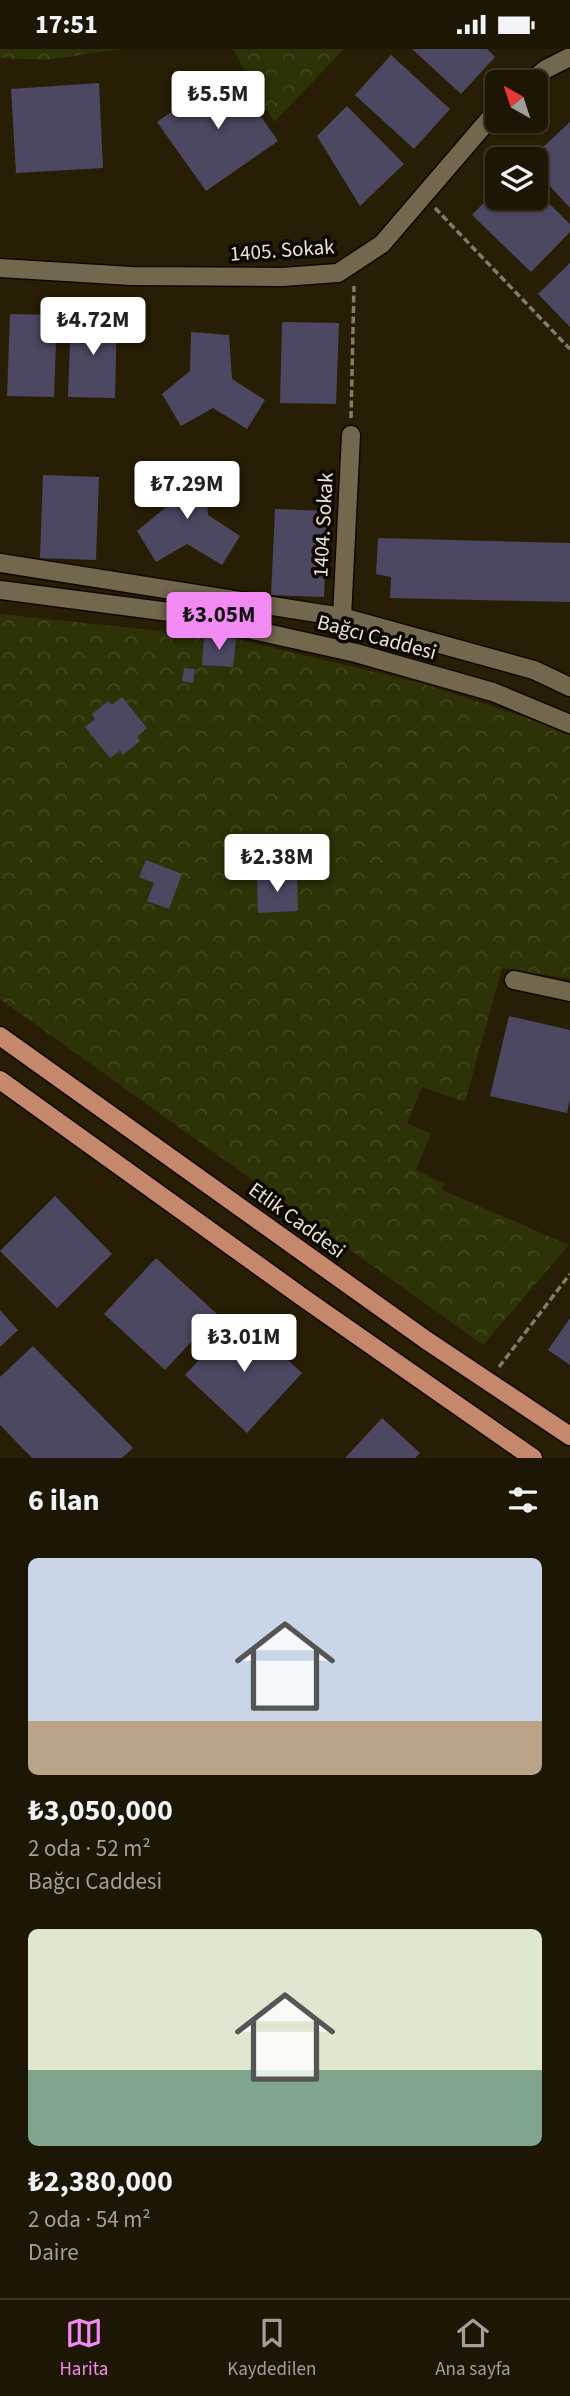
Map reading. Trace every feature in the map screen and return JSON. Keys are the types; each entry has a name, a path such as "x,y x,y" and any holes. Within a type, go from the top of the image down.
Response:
{"main road":[{"path":"544,70 570,57"},
{"name":"1405. Sokak","path":"0,268 131,276 282,277 338,273 382,244 485,124"},
{"name":"1404. Sokak","path":"342,617 351,435"},
{"name":"Bağcı Caddesi","path":"0,563 342,617 534,670 570,687"},
{"name":"Bağcı Caddesi","path":"0,590 177,613 356,653 493,691 570,724"},
{"path":"514,980 570,992"},
{"name":"Etlik Caddesi","path":"0,1036 426,1340 570,1436"},
{"path":"0,1080 293,1291 533,1458"}],"path":[{"path":"424,197 570,349"},
{"path":"351,435 355,263"},
{"path":"488,1382 570,1274"}],"green space":[{"path":"0,49 118,49 48,60 0,58"},
{"path":"233,49 344,49 274,122"},
{"path":"0,614 236,639 421,683 570,732 570,979 502,968 465,1102 422,1087 407,1123 431,1134 416,1170 444,1184 442,1190 569,1245 483,1345 0,999"}],"building":[{"path":"412,49 487,49 495,57 461,94"},
{"path":"391,55 450,109 414,149 355,95"},
{"path":"229,71 278,141 206,191 157,122"},
{"path":"99,83 103,168 16,173 11,89"},
{"path":"347,106 404,164 360,206 317,136"},
{"path":"570,122 570,208 548,184 548,147 543,147"},
{"path":"485,201 485,210 548,210 548,203 570,224 570,232 531,272 472,215"},
{"path":"570,263 570,327 538,294"},
{"path":"10,314 57,315 54,397 7,396"},
{"path":"71,315 117,317 115,398 68,397"},
{"path":"282,322 339,323 336,404 280,403"},
{"path":"191,332 229,335 232,379 265,400 247,429 213,408 181,426 162,394 190,371"},
{"path":"166,469 205,471 208,515 240,536 222,565 187,544 156,562 137,531 165,508"},
{"path":"43,475 99,477 96,560 40,558"},
{"path":"275,509 328,511 324,597 271,595"},
{"path":"378,538 570,543 570,602 390,598 391,577 376,574"},
{"path":"204,636 236,639 233,667 202,665"},
{"path":"184,668 195,669 193,683 182,681"},
{"path":"122,697 147,728 137,737 140,741 123,755 120,750 110,758 85,727 95,719 92,714 108,701 112,705"},
{"path":"146,860 182,874 169,909 147,901 154,883 139,877"},
{"path":"297,876 298,911 258,913 257,877"},
{"path":"509,1016 570,1030 570,1099 567,1113 490,1096"},
{"path":"55,1196 112,1254 57,1308 0,1251"},
{"path":"156,1258 217,1314 165,1370 104,1314"},
{"path":"0,1310 18,1330 0,1347"},
{"path":"240,1316 302,1373 247,1433 185,1375"},
{"path":"570,1318 570,1365 548,1350"},
{"path":"33,1346 133,1448 122,1458 32,1458 0,1425 0,1377"},
{"path":"382,1418 420,1453 415,1458 345,1458"}]}
